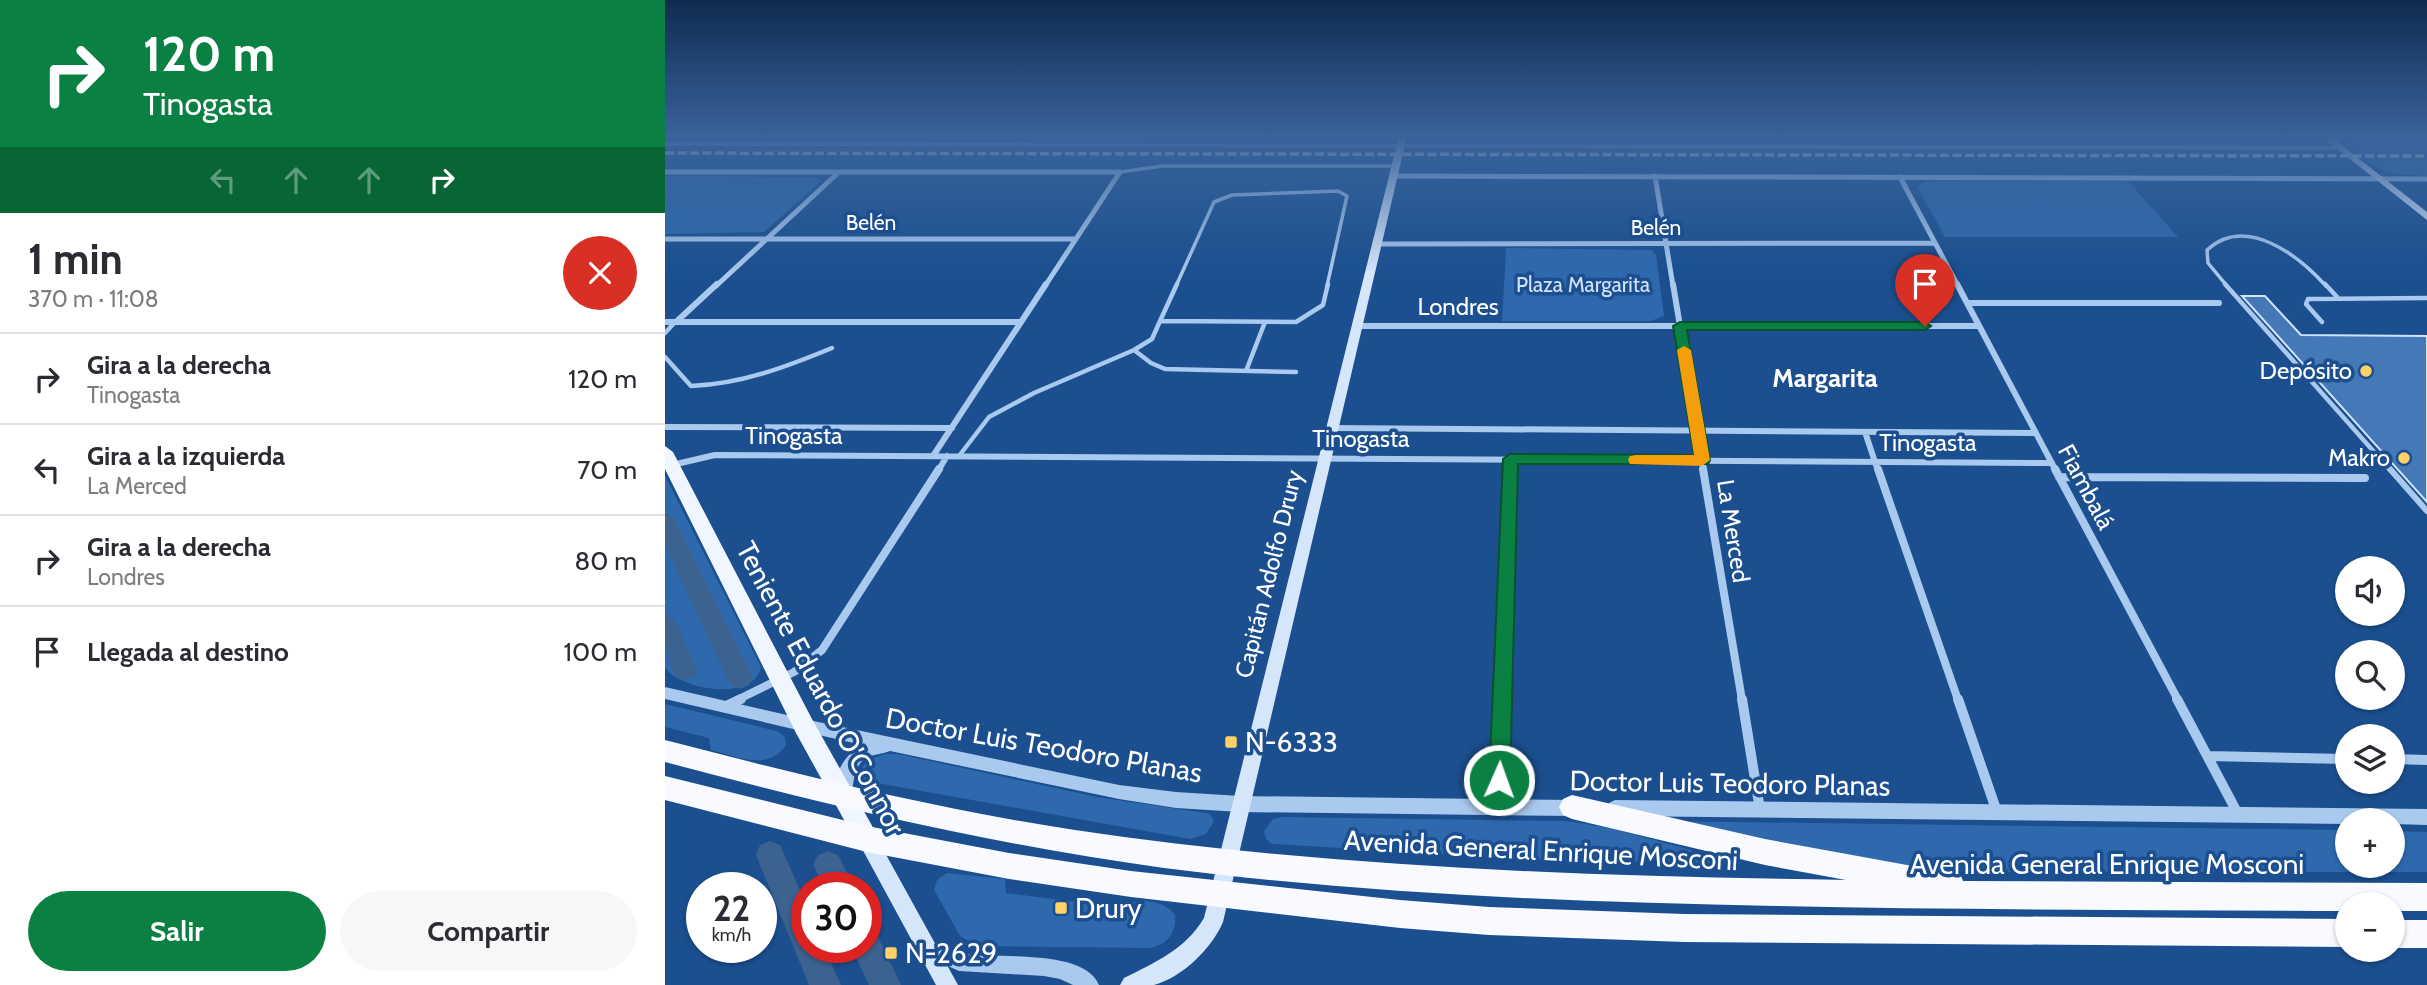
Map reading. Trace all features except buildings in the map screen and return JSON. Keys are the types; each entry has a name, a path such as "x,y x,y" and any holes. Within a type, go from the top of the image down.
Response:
{"highway":[{"name":"Avenida General Enrique Mosconi","path":"665,751 844,798 1075,842 1227,861 1385,876 1537,885 2007,896 2427,897"},
{"path":"665,788 867,839 1067,875 1400,914 1580,925 2335,933"},
{"path":"1572,807 1753,850 2007,896"},
{"path":"2405,934 2427,934"}],"main road":[{"name":"Capitán Adolfo Drury","path":"1131,985 1178,960 1200,943 1213,922 1391,182"},
{"path":"2383,182 2427,217"},
{"name":"Teniente Eduardo O'Connor","path":"668,458 804,726 947,985"}],"street":[{"path":"675,322 828,182"},
{"path":"933,456 1113,182"},
{"name":"La Merced","path":"1656,182 1760,810"},
{"name":"Fiambalá","path":"1903,182 2239,815"},
{"name":"Belén","path":"665,239 1076,239"},
{"name":"Belén","path":"1376,244 1935,243"},
{"path":"1967,303 2219,303"},
{"path":"665,322 1021,322"},
{"name":"Londres","path":"1356,326 1979,326"},
{"name":"Tinogasta","path":"665,427 951,428"},
{"name":"Tinogasta","path":"1331,428 2036,433"},
{"path":"1865,432 1997,813"},
{"name":"Tinogasta","path":"668,458 715,455 2052,463"},
{"path":"724,707 806,665 828,642 947,456"},
{"path":"1498,807 1510,459"},
{"path":"2059,477 2365,478"},
{"name":"Doctor Luis Teodoro Planas","path":"665,693 898,746 1129,793 1177,800 1240,804 2427,817"},
{"path":"844,798 844,776 854,757 872,747 898,746"},
{"path":"2208,756 2335,759"},
{"path":"2405,759 2427,760"},
{"path":"929,949 962,962 1058,968 1079,976 1090,985"}],"lane":[{"path":"959,456 989,417 1034,393 1134,350 1152,339 1160,321 1214,202 1232,195 1338,191 1347,196 1323,305 1296,322 1160,321"},
{"path":"2338,298 2297,257 2280,246 2234,238 2216,242 2207,250 2206,256 2214,271 2427,511"},
{"path":"2322,322 2305,301 2338,298 2427,298"},
{"path":"665,332 675,322"},
{"path":"1246,371 1265,322"},
{"path":"665,357 691,386 720,387 786,367 832,348"},
{"path":"1134,350 1151,363 1165,369 1296,372"}],"green space":[{"path":"665,182 820,182 764,232 665,234"},
{"path":"1924,182 2129,182 2178,237 1945,237 1918,188"},
{"name":"Plaza Margarita","path":"1506,248 1652,250 1656,255 1664,316 1651,321 1502,321"},
{"path":"665,476 761,667 755,679 744,686 713,689 697,686 671,674 665,667"},
{"path":"665,704 777,731 785,737 786,745 779,753 761,760 711,750 709,738 665,727"},
{"path":"885,754 898,754 1097,797 1210,814 1214,821 1206,834 1190,839 866,781 860,777 864,765"},
{"path":"1273,819 1567,821 1610,828 1742,864 1552,860 1272,844 1266,839 1264,831"},
{"path":"1653,821 2335,830 2335,872 1966,872 1912,866"},
{"path":"2405,831 2427,832 2427,872 2405,872"},
{"path":"947,873 1005,879 1006,893 1116,907 1139,901 1156,903 1170,909 1175,915 1174,927 1166,941 1150,948 977,946 960,936 934,890 937,880"}],"waterway":[{"path":"665,522 740,678"},
{"path":"665,625 685,670"},
{"path":"770,855 791,905"},
{"path":"828,865 832,872"},
{"path":"815,963 825,985"},
{"path":"875,963 885,985"}],"slow traffic":[{"path":"1636,460 1702,460 1684,350"}],"place":[{"name":"Depósito","path":"2366,371"},
{"name":"Makro","path":"2404,458"},
{"name":"N-6333","path":"1231,742"},
{"name":"Drury","path":"1061,908"},
{"name":"N-2629","path":"891,953"}],"district":[{"name":"Margarita","path":"1825,378"}],"route":[{"path":"1499,780 1510,459 1702,460 1680,326 1925,326"}]}
